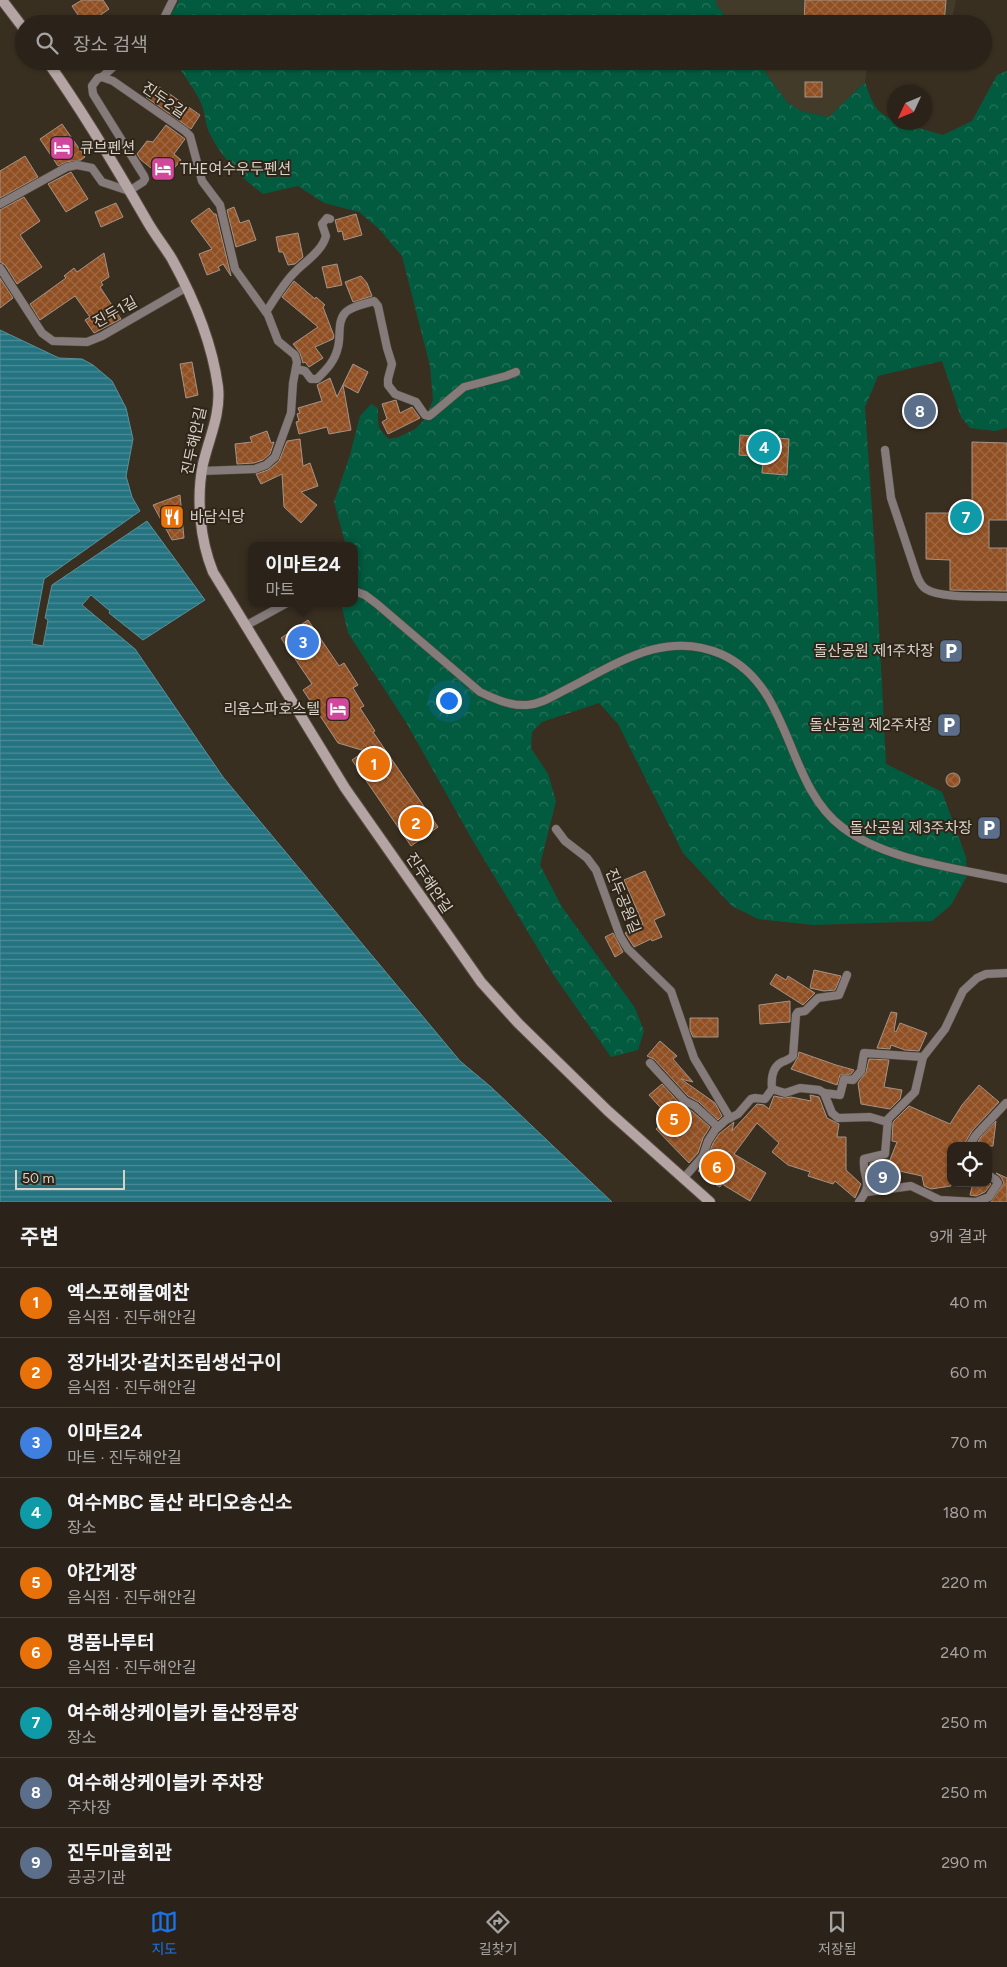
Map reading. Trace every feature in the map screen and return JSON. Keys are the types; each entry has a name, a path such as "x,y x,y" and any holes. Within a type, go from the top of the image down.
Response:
{"street":[{"path":"2,0 15,17"},
{"name":"진두해안길","path":"53,70 77,106 186,287 204,329 215,367 218,388 216,419 202,471 200,511 208,560 213,572 345,788 480,982 518,1023 608,1111 710,1202"}],"lane":[{"path":"166,15 173,0"},
{"path":"0,204 72,165 92,168 102,182 129,191 143,182 145,179 93,94 94,82 110,70"},
{"name":"진두2길","path":"102,77 113,81 190,136 202,181 220,204 235,269 266,312 278,341 295,355 298,362 291,413 275,457 266,465 256,469 202,471"},
{"path":"266,312 296,270 308,261 322,244 326,236 322,224 327,218 330,219"},
{"name":"진두1길","path":"0,268 42,333 53,341 87,342 186,287"},
{"path":"296,369 305,371 311,379 317,379 332,364 338,348 340,324 344,314 348,310 374,301 378,306 392,364 388,384 394,394 416,402 425,415 429,416 464,387 516,372"},
{"path":"885,450 891,498 922,586 934,593 946,595 1007,597"},
{"path":"358,593 377,604 480,692 516,704 535,704 630,656 648,650 684,647 708,650 721,654 740,666 759,685 780,720 811,791 842,828 916,861 1007,879"},
{"path":"245,626 280,607"},
{"name":"진두공원길","path":"556,829 565,841 587,858 596,870 620,936 628,949 671,991 694,1058 730,1118"},
{"path":"859,1202 867,1192 868,1186 863,1162 865,1158 885,1154 887,1122 890,1116 915,1092 923,1057 945,1029 958,998 970,984 986,974 1007,974"},
{"path":"683,1179 703,1156 711,1134 730,1118 741,1112 751,1099 765,1099 772,1089 775,1067 793,1056 796,1015 798,1012 806,1011 818,998 839,995 847,975"},
{"path":"772,1089 785,1093 800,1088 815,1088 824,1094 840,1095 844,1078 856,1078 861,1071 864,1053 923,1057"},
{"path":"650,1062 685,1101 695,1106 718,1127"},
{"path":"824,1094 832,1113 838,1118 870,1117 887,1122"},
{"path":"972,1142 1006,1103"},
{"path":"867,1192 911,1186 940,1200 976,1202 989,1197 996,1188 998,1183 992,1178"}],"shaded area":[{"path":"716,0 956,0 953,15 724,15 716,4"},
{"path":"764,70 867,70 865,82 829,117 801,111 787,102"}],"green space":[{"path":"179,0 716,0 716,4 724,15 171,15"},
{"path":"180,70 764,70 787,102 801,111 829,117 865,82 878,110 887,117 887,130 926,130 943,135 972,121 997,75 1007,71 1007,428 995,431 970,428 961,417 942,361 878,376 865,407 886,764 942,792 966,857 967,876 951,905 932,921 813,925 758,919 732,906 683,853 618,724 599,703 542,722 532,732 531,748 548,774 556,801 540,865 562,907 635,1008 644,1031 638,1050 611,1057 555,977 473,841 407,724 348,633 342,607 358,607 358,542 345,542 334,502 350,455 360,416 371,404 378,408 378,422 382,432 389,439 399,437 415,429 425,419 433,400 430,366 402,256 379,229 359,212 324,203 298,186 263,194 247,181 224,157 208,130 201,103"}],"water":[{"path":"0,330 59,358 82,359 93,365 112,381 126,408 133,439 126,476 132,497 140,511 44,579 32,644 43,646 48,620 45,618 52,585 147,521 205,600 143,640 109,613 110,611 91,595 82,605 135,649 223,777 460,1061 491,1087 612,1202 0,1202"}],"building":[{"path":"82,0 103,0 109,9 101,15 78,15 72,6"},
{"path":"805,0 946,0 945,15 804,15"},
{"path":"805,82 822,82 822,97 805,97"},
{"path":"155,84 200,115 191,129 146,97"},
{"name":"큐브펜션","path":"62,124 85,157 81,160 66,162 58,166 40,139"},
{"name":"THE여수우두펜션","path":"166,125 185,139 174,154 181,160 165,179 141,160 137,154 147,141 153,142"},
{"path":"25,156 38,177 0,198 0,171"},
{"path":"71,172 88,199 66,212 48,184"},
{"path":"24,197 40,221 20,235 42,267 17,284 5,265 0,262 0,210"},
{"path":"116,203 123,217 101,227 95,212"},
{"path":"234,207 240,223 249,220 256,240 236,247 227,210"},
{"path":"209,208 216,214 231,276 223,264 218,267 220,270 207,275 199,254 212,249 191,221"},
{"path":"356,214 362,235 344,240 342,231 338,232 335,220"},
{"path":"298,233 303,257 295,264 288,265 283,252 279,252 276,237"},
{"path":"104,253 109,277 101,282 103,285 100,287 121,319 94,333 85,320 90,317 75,296 40,320 30,304 66,278 64,276 74,268 77,272"},
{"path":"337,264 342,285 327,288 322,267"},
{"path":"361,276 367,283 372,296 353,302 345,282"},
{"path":"0,278 13,298 0,308"},
{"path":"294,281 325,305 323,307 334,336 333,339 315,347 323,358 309,367 305,362 303,363 300,353 293,344 318,327 282,297"},
{"path":"192,362 198,395 186,398 180,364"},
{"path":"353,364 368,372 358,393 343,385 351,430 329,434 327,427 299,434 296,422 299,421 297,414 300,413 298,408 322,401 317,385 330,378 337,397"},
{"path":"396,400 400,413 412,407 420,418 388,434 382,422 387,419 382,404"},
{"path":"267,431 271,443 274,442 270,454 263,460 254,463 237,464 235,444 252,442 250,437"},
{"path":"740,435 789,439 787,475 762,473 763,457 739,455"},
{"path":"300,439 303,466 310,463 318,486 301,492 317,505 301,523 284,507 282,474 261,484 256,474 268,470 279,461 287,441"},
{"path":"972,442 1007,443 1007,520 989,520 989,548 1007,548 1007,591 950,590 950,560 926,559 926,513 972,513"},
{"path":"180,495 184,538 172,540 153,505"},
{"path":"308,620 339,666 344,663 358,685 353,688 364,706 360,708 375,731 373,732 438,827 411,846 352,760 365,751 338,743 303,690 312,684 281,638"},
{"path":"950,773 956,773 960,780 956,787 950,787 946,783 946,777"},
{"path":"645,871 665,915 654,920 662,937 652,941 651,939 634,947 625,933 643,924 624,880"},
{"path":"613,933 623,952 615,957 605,937"},
{"path":"814,970 841,976 835,990 824,991 810,988"},
{"path":"776,974 786,980 788,976 815,993 803,1005 770,984"},
{"path":"790,1001 790,1022 760,1024 759,1005"},
{"path":"891,1012 897,1013 894,1031 896,1032 900,1023 927,1033 919,1051 905,1050 891,1045 890,1049 877,1048"},
{"path":"690,1018 718,1018 718,1037 693,1037 690,1030"},
{"path":"660,1041 677,1056 673,1059 693,1082 681,1079 715,1103 722,1116 718,1120 699,1102 688,1096 654,1059 647,1056"},
{"path":"799,1052 854,1070 851,1074 840,1075 837,1085 791,1069"},
{"path":"869,1059 889,1060 884,1087 902,1090 900,1099 890,1109 861,1104 858,1083 866,1072"},
{"path":"662,1084 681,1105 692,1111 710,1127 703,1138 698,1153 689,1163 656,1129 668,1116 649,1095"},
{"path":"979,1085 999,1102 972,1131 965,1142 947,1142 947,1187 931,1189 924,1186 922,1176 895,1170 896,1182 873,1186 870,1163 890,1160 897,1142 892,1141 893,1122 909,1106 950,1124 962,1105"},
{"path":"810,1095 819,1097 827,1118 839,1124 837,1137 846,1137 846,1170 861,1184 855,1198 835,1181 833,1184 808,1176 810,1172 788,1165 772,1152 779,1143 757,1123 734,1154 766,1173 750,1201 722,1184 720,1187 709,1181 711,1179 698,1171 707,1159 713,1143 719,1134 734,1122 732,1131 757,1104 764,1105 769,1109 774,1096 811,1101"},
{"path":"996,1121 993,1146 992,1142 978,1142"},
{"path":"996,1173 1007,1178 1007,1202 991,1202 1004,1183"},
{"path":"972,1187 989,1187 985,1192 976,1196 970,1195"}],"place":[{"name":"큐브펜션","path":"62,148"},
{"name":"THE여수우두펜션","path":"163,169"},
{"name":"여수해상케이블카 주차장","path":"920,411"},
{"name":"여수MBC 돌산 라디오송신소","path":"764,447"},
{"name":"바담식당","path":"172,517"},
{"name":"여수해상케이블카 돌산정류장","path":"966,517"},
{"name":"이마트24","path":"303,642"},
{"name":"돌산공원 제1주차장","path":"951,651"},
{"name":"리움스파호스텔","path":"338,709"},
{"name":"돌산공원 제2주차장","path":"949,725"},
{"name":"엑스포해물예찬","path":"374,764"},
{"name":"정가네갓·갈치조림생선구이","path":"416,823"},
{"name":"돌산공원 제3주차장","path":"989,828"},
{"name":"야간게장","path":"674,1119"},
{"name":"명품나루터","path":"717,1167"},
{"name":"진두마을회관","path":"883,1177"}]}
